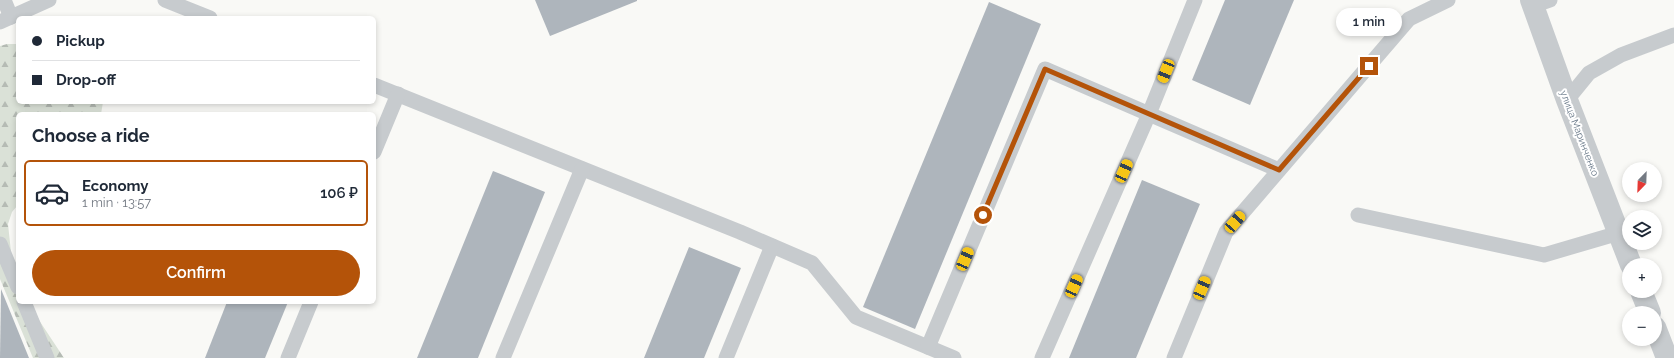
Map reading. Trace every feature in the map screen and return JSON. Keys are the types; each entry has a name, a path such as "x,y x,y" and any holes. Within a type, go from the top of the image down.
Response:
{"street":[{"name":"улица Маринченко","path":"1538,2 1567,100 1628,258"},
{"path":"1662,345 1667,358"}],"lane":[{"path":"4,0 5,20 49,0"},
{"path":"165,0 205,16"},
{"path":"1042,358 1149,114 1195,0"},
{"path":"1174,358 1226,232 1409,19 1448,0"},
{"path":"1567,100 1589,73 1621,55 1674,35"},
{"path":"928,347 1045,69 1279,170"},
{"path":"376,85 812,263 856,317 954,358"},
{"path":"376,147 398,94"},
{"path":"503,358 582,169"},
{"path":"1358,215 1544,255 1619,233"},
{"path":"0,244 16,282"},
{"path":"726,358 772,246"},
{"path":"25,304 47,358"},
{"path":"288,358 310,304"}],"green space":[{"path":"16,44 16,104 103,104 101,112 16,112 16,207 12,212 8,224 12,261 16,272 16,304 28,304 64,358 33,358 0,279 0,46"}],"building":[{"path":"535,0 637,0 637,1 550,36"},
{"path":"1225,0 1294,0 1250,105 1192,80"},
{"path":"989,2 1041,24 915,329 863,307"},
{"path":"493,171 545,192 478,358 417,358"},
{"path":"1142,180 1200,204 1136,358 1069,358"},
{"path":"689,247 741,268 704,358 644,358"},
{"path":"1,289 29,358 0,358"},
{"path":"226,304 287,304 265,358 205,358"}],"route":[{"path":"983,215 1045,69 1279,170 1369,66"}]}
